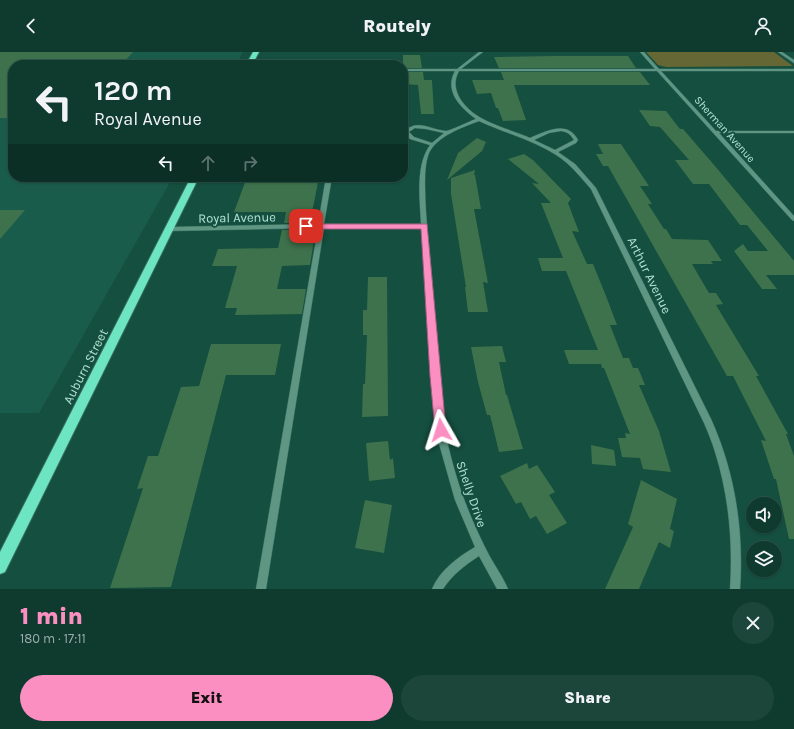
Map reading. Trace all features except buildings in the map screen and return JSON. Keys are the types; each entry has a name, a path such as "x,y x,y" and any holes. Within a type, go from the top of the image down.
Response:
{"main road":[{"name":"Auburn Street","path":"0,566 193,182"}],"street":[{"path":"458,70 481,52"},
{"name":"Sherman Avenue","path":"642,52 794,219"},
{"path":"780,52 794,62"},
{"path":"408,70 794,70"},
{"name":"Arthur Avenue","path":"458,70 454,80 457,98 471,114 479,119 554,152 566,160 584,178 599,199 708,422 721,457 729,498 736,555 735,589"},
{"name":"Shelly Drive","path":"479,119 457,127 433,145 427,153 423,166 425,226 435,376 441,430 458,497 472,531 503,589"},
{"path":"408,130 410,128 419,127 449,133"},
{"path":"529,140 556,130 564,130 573,134 576,140 574,142 554,152"},
{"path":"715,132 794,132"},
{"path":"408,134 412,138 433,145"},
{"path":"261,589 328,182"},
{"name":"Royal Avenue","path":"170,229 320,226 425,226"},
{"path":"437,589 443,578 457,564 481,549"}],"shaded area":[{"path":"0,52 243,52 239,60 8,60 8,182 170,182 39,413 0,413"}],"green space":[{"path":"646,52 774,52 793,66 666,67 658,65"}],"route":[{"path":"306,226 425,226 435,376 441,430"}]}
